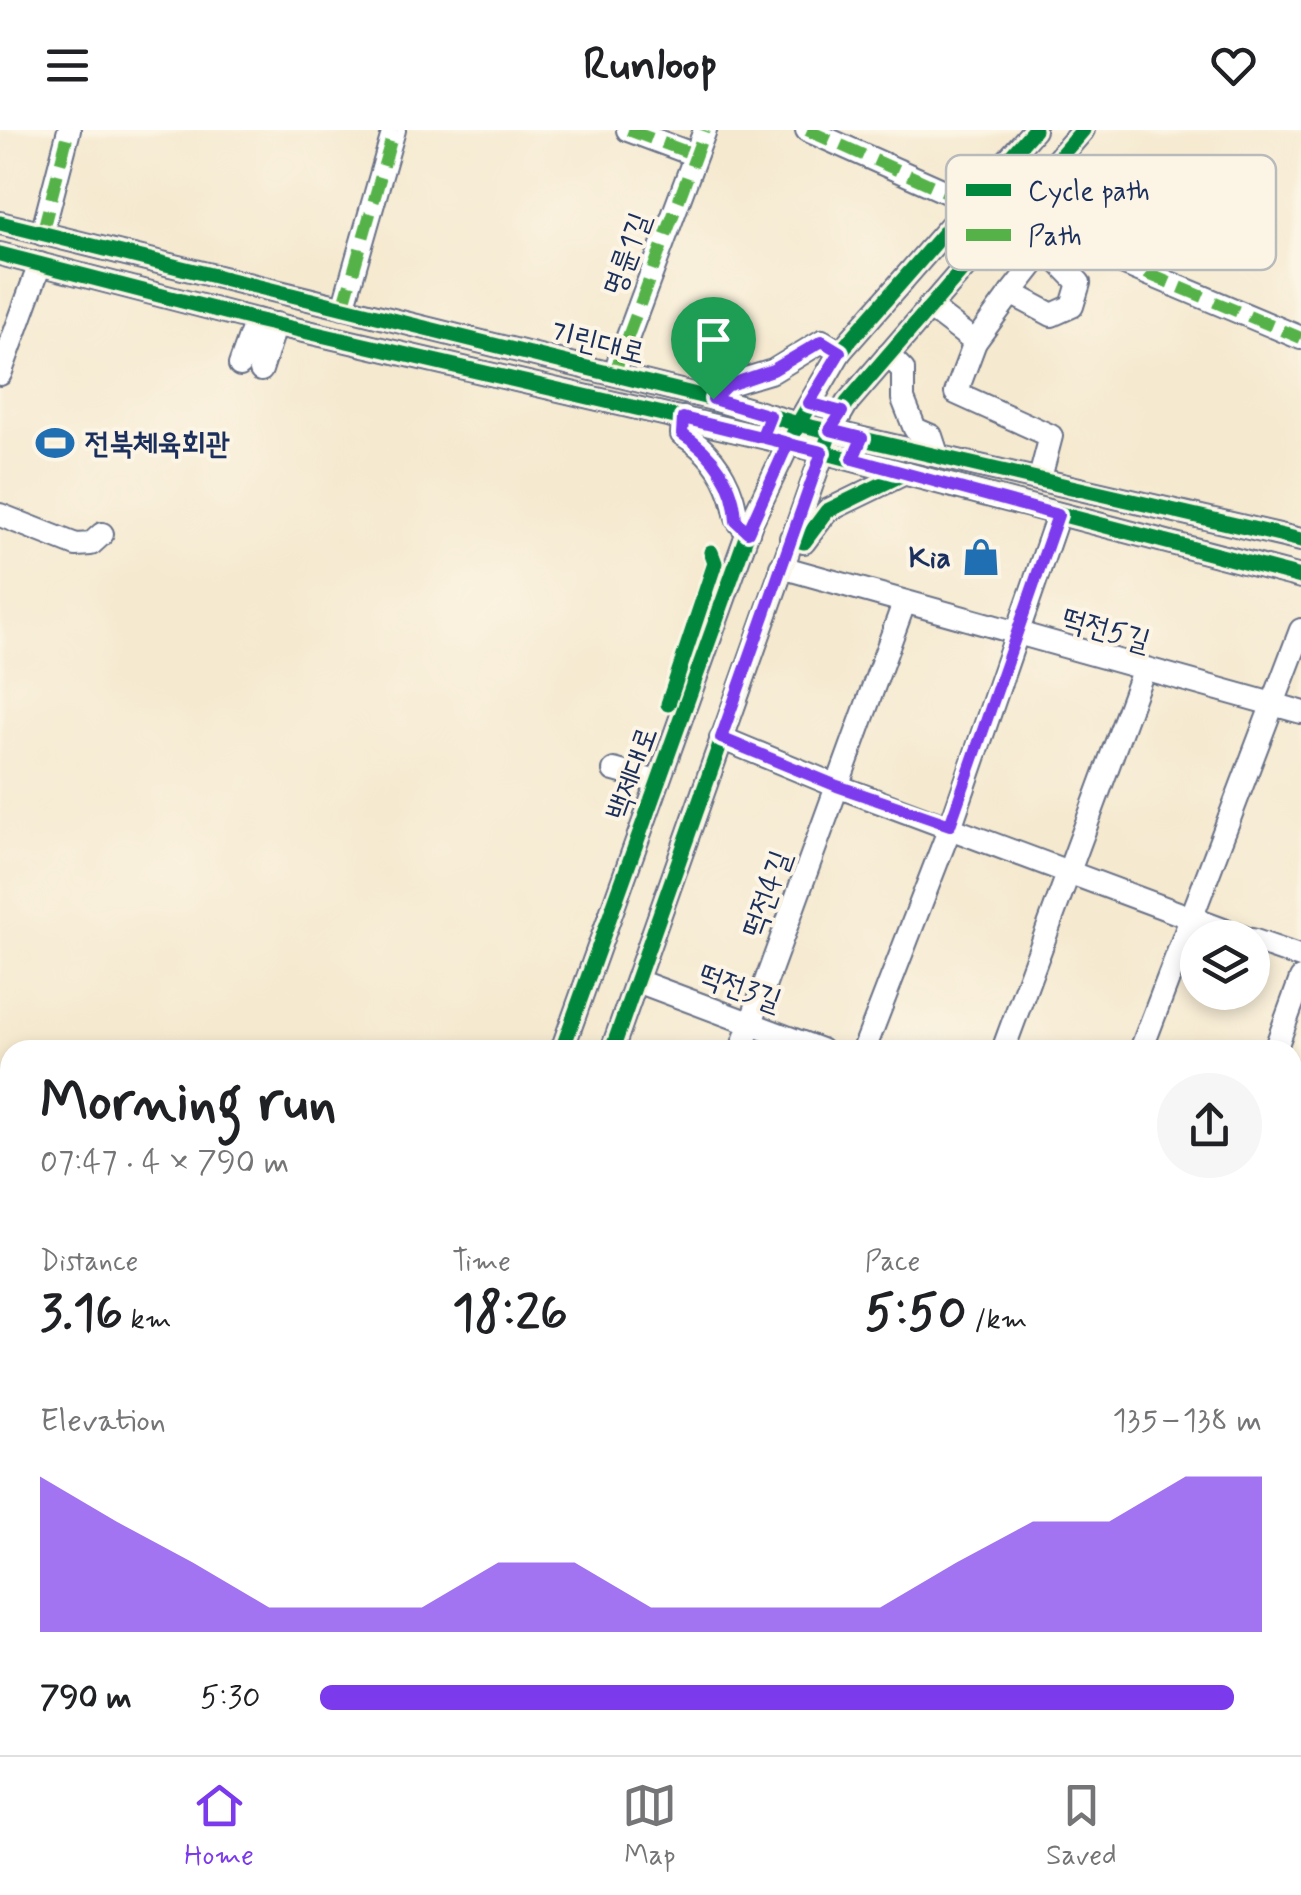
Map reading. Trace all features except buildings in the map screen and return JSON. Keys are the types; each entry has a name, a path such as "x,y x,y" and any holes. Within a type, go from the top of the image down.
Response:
{"street":[{"path":"42,234 69,130"},
{"path":"343,308 394,130"},
{"path":"628,130 695,155"},
{"name":"명륜1길","path":"614,374 705,130"},
{"path":"806,130 946,191"},
{"name":"백제대로","path":"1012,155 1034,130"},
{"path":"1061,155 1083,130"},
{"name":"기린대로","path":"0,222 713,399 793,434"},
{"name":"백제대로","path":"566,1040 748,532 793,434 840,352 946,230"},
{"name":"기린대로","path":"0,254 266,322 683,418 937,454 1301,540"},
{"path":"0,374 40,264"},
{"path":"616,1040 826,441 888,356 961,270"},
{"path":"1030,270 975,342 956,393 1051,436 1040,478"},
{"path":"1011,293 1052,316 1072,306 1078,283 1070,270"},
{"path":"1125,270 1301,338"},
{"path":"929,307 975,342"},
{"path":"251,368 266,322"},
{"path":"713,399 726,386 773,370 822,341 840,352"},
{"path":"888,356 904,370 903,399 915,430 931,436 937,454"},
{"path":"683,418 682,434 716,461 735,507 736,521 748,532"},
{"name":"기린대로","path":"826,441 906,474 1301,577"},
{"path":"790,538 804,542 827,512 906,474"},
{"path":"0,515 76,544 91,544 102,534"},
{"path":"868,1040 950,825 1058,515"},
{"name":"떡전5길","path":"782,566 1018,636 1301,712"},
{"name":"떡전4길","path":"745,1040 904,603"},
{"path":"721,738 1192,920 1301,630"},
{"path":"1007,1040 1143,671"},
{"path":"614,770 657,782"},
{"path":"1270,946 1301,957"},
{"path":"1145,1040 1180,951"},
{"path":"1278,1040 1301,980"},
{"name":"떡전3길","path":"637,982 795,1040"}],"marked path":[{"path":"42,234 69,130"},
{"path":"343,308 394,130"},
{"path":"628,130 695,155"},
{"path":"614,374 705,130"},
{"path":"807,130 946,192"},
{"path":"1139,270 1301,338"}],"cycle path":[{"path":"1012,155 1034,130"},
{"path":"1061,155 1083,130"},
{"path":"0,223 713,399 798,424 1301,540"},
{"path":"566,1040 751,523 798,424 840,352 946,231"},
{"path":"0,254 256,320 788,443 1301,577"},
{"path":"616,1040 831,430 847,403 962,270"},
{"path":"791,538 804,542 827,511 905,473"},
{"path":"668,704 715,563 711,552"}],"place":[{"name":"전북체육회관","path":"55,443"},
{"name":"Kia","path":"981,557"}],"route":[{"path":"713,399 726,386 773,370 822,341 840,352 809,403 842,412 830,430 862,438 853,459 1058,515 950,825 837,786 721,738 822,452 788,443 683,418 682,434 716,461 728,485 736,521 748,532 788,443 762,436 770,416 713,399"}]}
